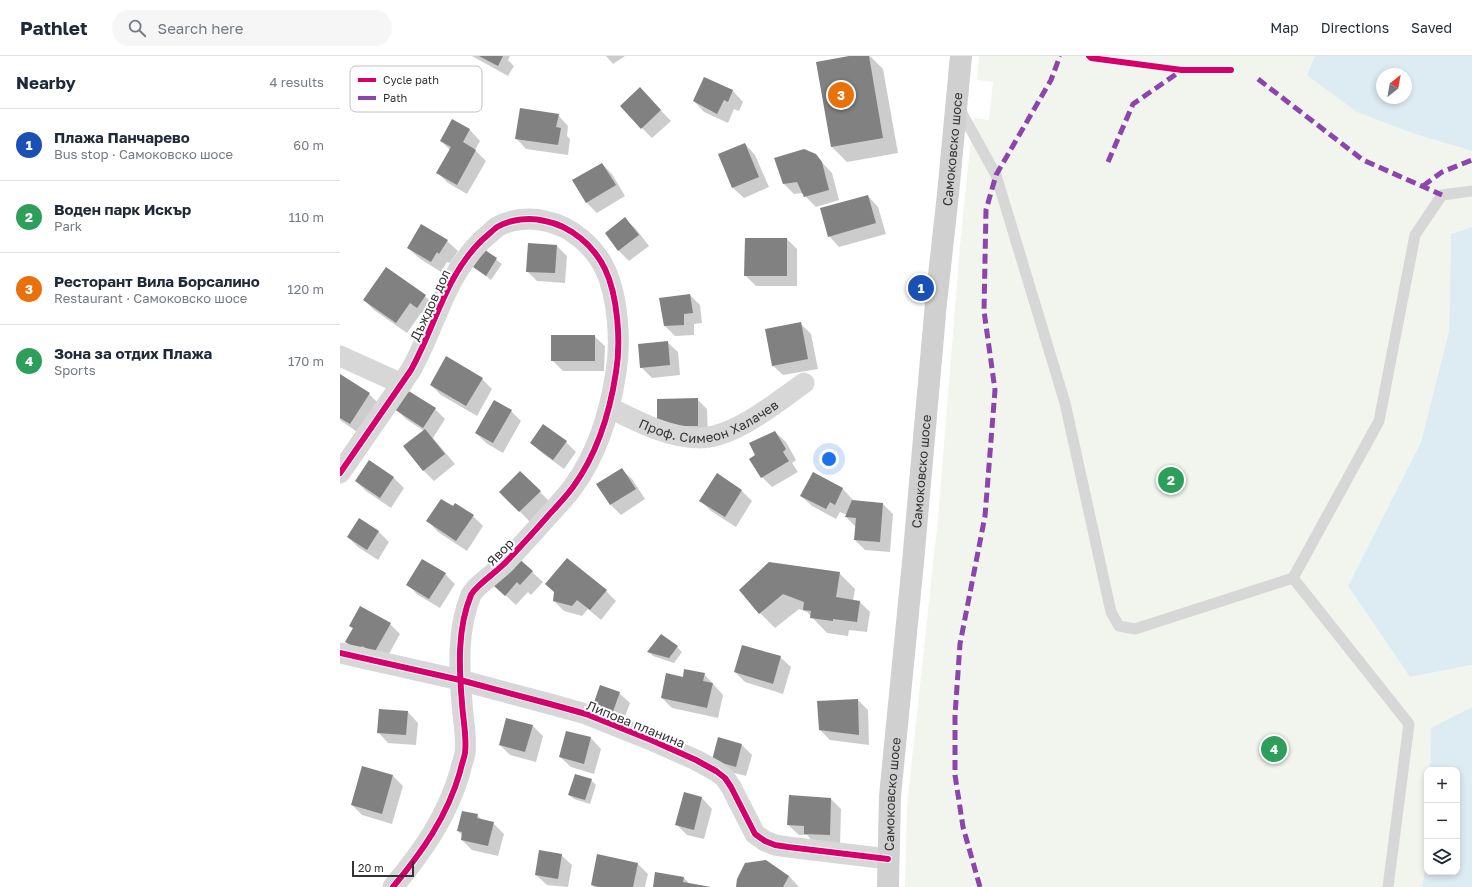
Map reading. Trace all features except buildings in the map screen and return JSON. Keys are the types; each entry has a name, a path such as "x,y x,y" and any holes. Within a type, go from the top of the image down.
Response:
{"main road":[{"name":"Самоковско шосе","path":"888,887 890,796 936,303 961,56"}],"street":[{"name":"Дъждов дол","path":"340,473 402,384 421,352 438,308 456,273 476,247 497,227 523,219 538,219 559,224 581,239"},
{"name":"Явор","path":"393,887 433,833 446,811 465,753 465,729 460,680 460,649 464,620 473,592 502,567 574,486 597,442 610,408 617,368 617,328 614,299 610,282 604,268 581,239"},
{"path":"340,356 402,384"},
{"name":"Проф. Симеон Халачев","path":"610,408 636,421 670,434 688,438 701,438 727,431 740,425 804,383"},
{"name":"Липова планина","path":"340,653 460,680 586,714 696,760 716,771 725,778 731,787 755,834 765,841 788,847 888,859"}],"lane":[{"path":"956,102 996,175 1065,403 1111,612 1120,626 1135,629 1293,578 1379,421 1415,235 1442,195 1472,191"},
{"path":"1293,578 1409,724 1388,887"}],"shaded area":[{"path":"979,56 1315,56 1307,75 1418,135 1472,151 1472,227 1451,234 1449,331 1421,442 1348,586 1410,677 1472,665 1472,707 1431,729 1430,767 1424,767 1424,875 1422,887 905,887 907,806 938,519 960,246 973,118 989,120 993,82 977,80"},
{"path":"1315,56 1472,56 1472,151 1418,135 1357,112 1307,75"},
{"path":"1472,227 1472,665 1410,677 1348,586 1421,442 1449,331 1451,234"},
{"path":"1472,707 1472,887 1422,887 1424,875 1460,875 1460,767 1430,767 1431,728"}],"marked path":[{"path":"980,887 963,827 955,775 955,715 960,644 985,516 995,390 984,311 986,210 996,175 1051,80 1060,56"},
{"path":"1108,162 1133,104 1182,70"},
{"path":"1258,79 1363,160 1442,195"},
{"path":"1423,186 1442,172 1472,160"}],"cycle path":[{"path":"1089,56 1091,58 1182,70 1231,70"},
{"path":"340,473 411,370 459,269 469,254 482,240 502,224 533,219 564,227 581,238 595,252 605,269 613,292 616,306 618,334 617,360 606,417 596,447 570,491 507,561 477,587 471,595 463,621 460,649 461,690 466,741 464,758 455,788 441,819 424,847 393,887"},
{"path":"340,653 460,680 586,714 651,740 696,760 716,771 725,778 731,787 755,834 765,841 775,845 788,847 888,859"}],"place":[{"name":"Ресторант Вила Борсалино","path":"841,95"},
{"name":"Плажа Панчарево","path":"921,288"},
{"name":"Воден парк Искър","path":"1171,480"},
{"name":"Зона за отдих Плажа","path":"1274,749"}]}
